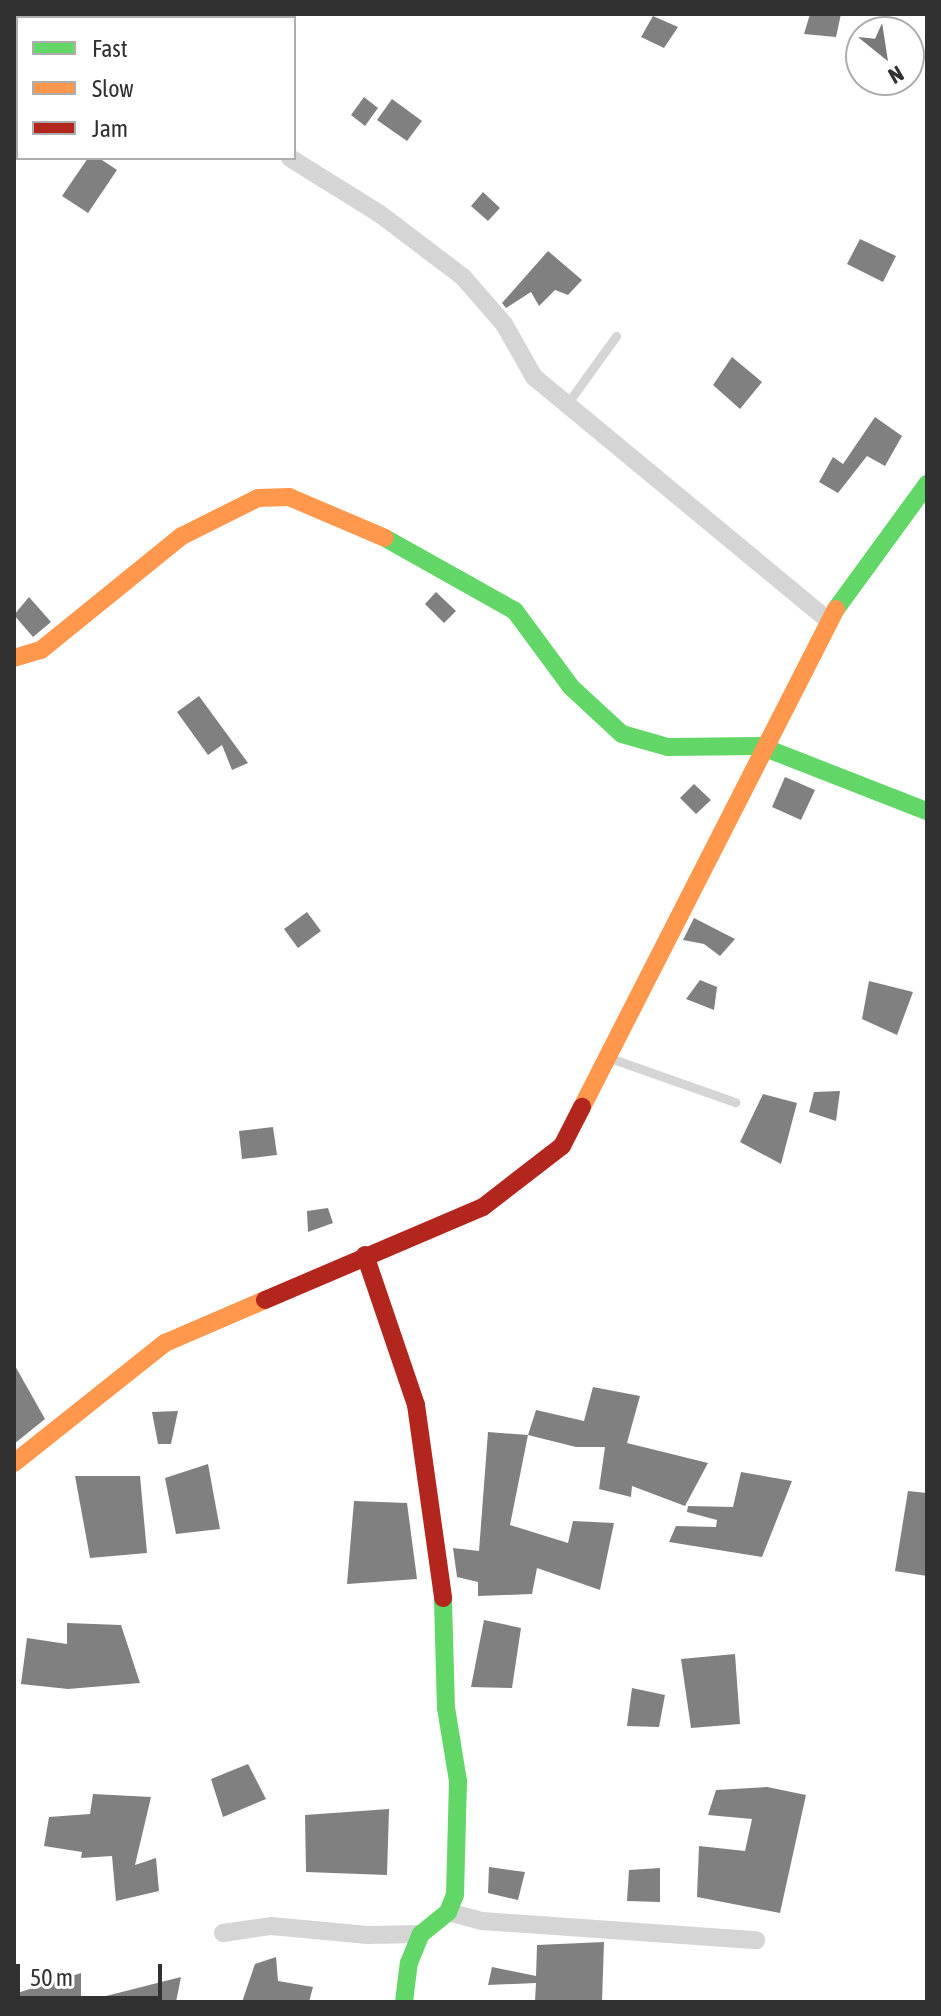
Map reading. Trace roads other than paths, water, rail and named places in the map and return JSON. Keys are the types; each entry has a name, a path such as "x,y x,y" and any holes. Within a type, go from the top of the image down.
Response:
{"street":[{"path":"293,160 380,214 463,277 504,324 534,377 828,620"},
{"path":"14,1463 165,1343 483,1207 533,1172 562,1146 760,746 828,620 927,484"},
{"path":"14,658 41,650 182,536 258,498 289,497 403,546 515,611 571,687 622,734 668,747 760,746 927,811"},
{"path":"365,1255 416,1405 443,1586 446,1708 460,1843 455,1895 448,1912 421,1934 409,1963 404,2002"},
{"path":"448,1912 482,1921 756,1940"},
{"path":"223,1933 271,1926 357,1935 421,1934"}],"lane":[{"path":"566,405 616,336"},
{"path":"604,1056 735,1102"}]}
